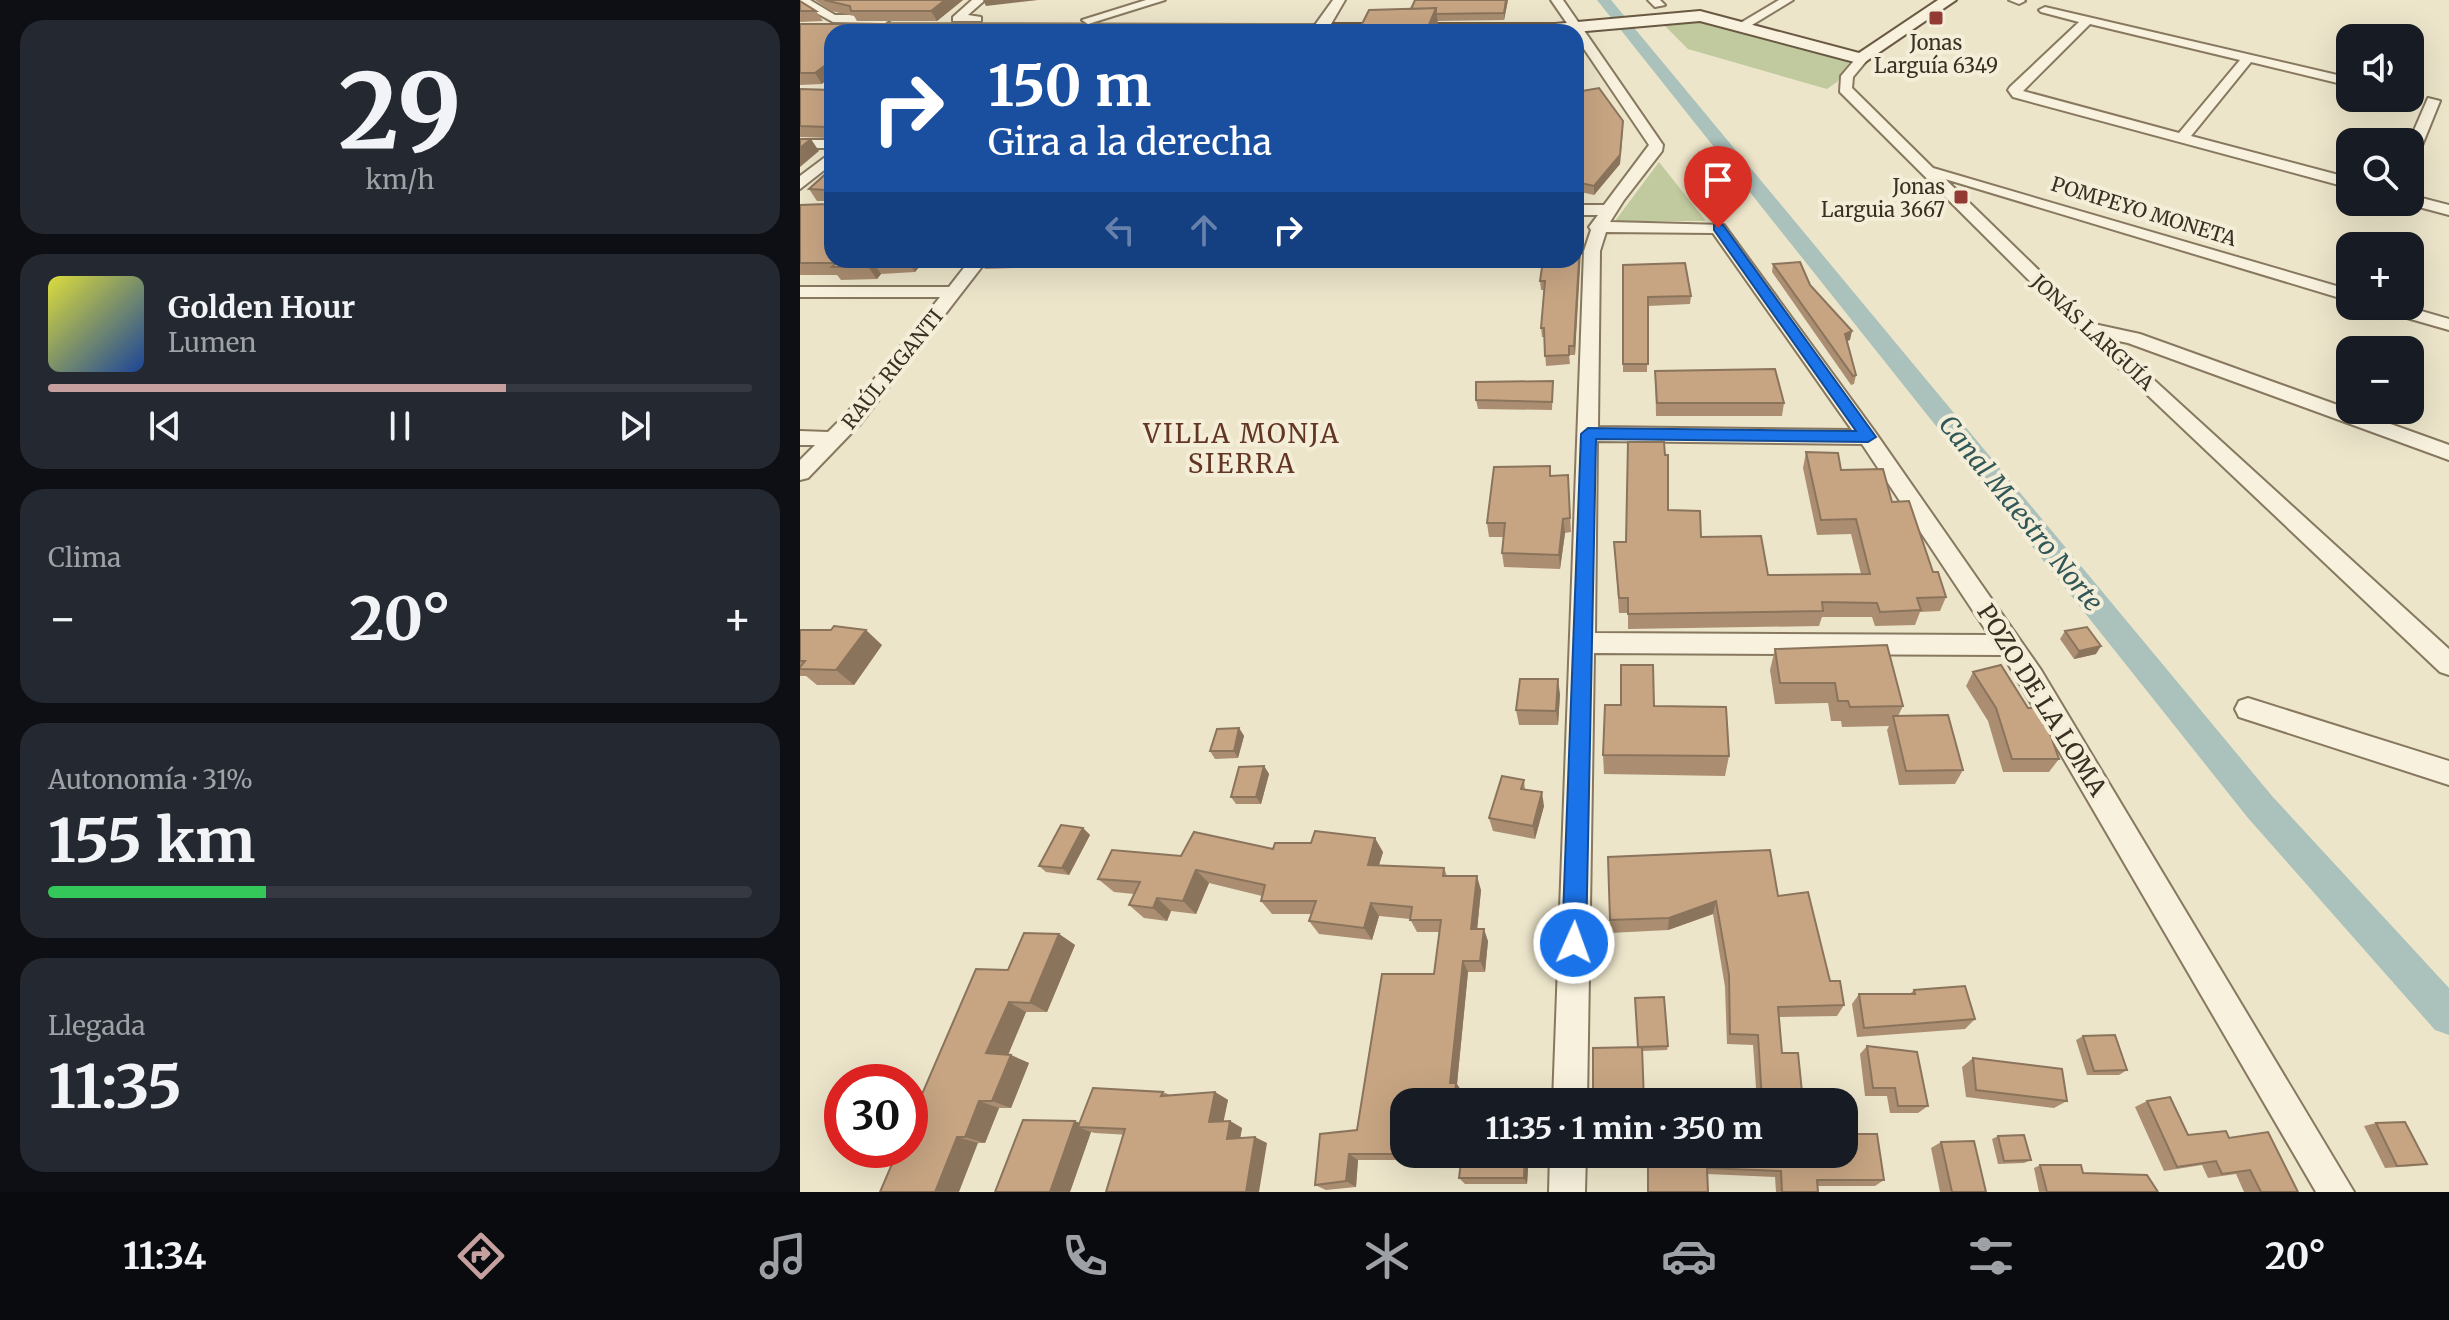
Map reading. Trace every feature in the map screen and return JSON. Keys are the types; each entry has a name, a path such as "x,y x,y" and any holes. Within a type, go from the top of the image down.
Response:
{"main road":[{"path":"1584,34 1602,26 1689,16 1743,25 1862,59 1948,0"}],"street":[{"path":"802,0 833,18 1093,18"},
{"path":"950,24 979,0"},
{"path":"1071,24 1159,0"},
{"path":"1318,24 1339,0"},
{"path":"1557,0 1571,24"},
{"path":"1743,25 1787,0"},
{"path":"2045,10 2336,79"},
{"path":"2088,20 2015,90 2018,94 2336,179"},
{"path":"1570,1088 1592,251 1602,218 1655,151 1656,145 1584,45"},
{"path":"2182,138 2248,58"},
{"name":"JONÁS LARGUÍA","path":"1862,59 1847,76 1845,89 2087,328 2449,665"},
{"path":"2419,128 2427,100 2449,105"},
{"path":"800,144 824,145"},
{"path":"800,184 824,153"},
{"name":"POMPEYO MONETA","path":"1925,171 1948,175 2336,292"},
{"path":"2424,204 2449,210"},
{"path":"1584,212 1602,218"},
{"name":"POZO DE LA LOMA","path":"1602,218 1718,228 1868,437 2032,678 2336,1192"},
{"name":"RAÚL RIGANTI","path":"800,473 836,439 973,268"},
{"path":"800,292 954,292"},
{"path":"2424,318 2449,325"},
{"path":"2087,328 2133,338 2449,453"},
{"path":"1588,434 1868,437"},
{"path":"800,438 836,439"},
{"path":"1582,643 2009,645"},
{"path":"2248,709 2449,773"},
{"path":"1567,1192 1568,1168"}],"green space":[{"path":"1687,19 1719,22 1850,61 1837,82 1827,89 1688,49 1660,21"},
{"path":"1659,162 1706,221 1615,221"}],"building":[{"path":"824,0 945,0 931,11 851,11 850,6"},
{"path":"1415,0 1506,0 1504,13 1436,14 1436,8 1411,9"},
{"path":"800,1 816,11 800,11"},
{"path":"1436,8 1429,24 1362,24 1369,10"},
{"path":"800,24 824,24 824,66 815,73 800,73"},
{"path":"1599,88 1623,121 1620,155 1594,186 1584,184 1584,91"},
{"path":"800,89 824,90 824,127 800,126"},
{"path":"800,139 811,139 800,148"},
{"path":"824,175 824,190 809,189"},
{"path":"824,204 824,263 800,263 800,205"},
{"path":"1800,262 1810,285 1852,331 1845,334 1856,375 1853,376 1773,264"},
{"path":"1685,263 1691,296 1648,297 1648,364 1623,364 1623,265"},
{"path":"1542,268 1579,268 1574,346 1569,346 1569,355 1545,356 1544,328 1541,328 1545,281 1540,281"},
{"path":"1775,369 1784,403 1657,403 1655,371"},
{"path":"1553,381 1552,402 1476,400 1476,382"},
{"path":"1628,442 1664,442 1665,455 1668,455 1668,510 1700,511 1701,537 1761,536 1768,575 1870,574 1856,519 1821,520 1806,452 1838,453 1841,470 1883,469 1892,502 1909,501 1933,572 1938,572 1946,597 1917,598 1921,610 1880,612 1877,603 1822,602 1823,611 1628,614 1628,598 1619,598 1614,542 1626,542"},
{"path":"1550,466 1550,476 1568,475 1570,518 1563,519 1559,555 1502,553 1505,523 1487,523 1494,467"},
{"path":"834,626 866,630 836,670 800,669 805,661 800,661 800,630 831,630"},
{"path":"2087,627 2101,646 2079,651 2065,631"},
{"path":"1887,645 1903,706 1850,707 1848,701 1838,701 1835,683 1780,683 1775,649"},
{"path":"1621,665 1653,665 1654,706 1726,707 1729,756 1603,755 1605,705 1621,705"},
{"path":"2001,665 2028,708 2041,708 2059,759 2012,759 1996,708 1973,672"},
{"path":"1520,679 1558,679 1556,711 1516,710"},
{"path":"1948,715 1963,770 1906,771 1893,716"},
{"path":"1239,728 1234,751 1210,751 1217,729"},
{"path":"1264,766 1256,797 1231,797 1239,767"},
{"path":"1502,776 1524,780 1521,789 1542,792 1533,826 1489,818"},
{"path":"1061,825 1083,828 1062,868 1039,866"},
{"path":"1315,831 1375,838 1368,865 1444,868 1443,876 1477,876 1471,929 1484,929 1480,961 1463,961 1450,1083 1456,1083 1455,1088 1390,1088 1390,1154 1349,1154 1346,1181 1315,1185 1320,1134 1357,1130 1382,974 1434,974 1441,920 1410,920 1412,907 1371,903 1364,928 1309,921 1316,901 1261,901 1265,885 1196,870 1183,901 1157,898 1153,908 1129,905 1140,882 1098,879 1112,850 1181,856 1194,832 1273,849 1275,843 1311,843"},
{"path":"1770,850 1778,896 1808,892 1830,981 1840,981 1844,1005 1778,1007 1782,1053 1798,1053 1802,1088 1761,1088 1758,1035 1730,1034 1729,975 1716,901 1669,918 1610,920 1608,857"},
{"path":"1024,933 1059,934 1030,1003 1009,1002 986,1053 1011,1055 992,1101 979,1101 965,1137 957,1137 935,1192 880,1192 890,1168 928,1168 928,1080 976,969 1008,970"},
{"path":"1965,986 1975,1019 1864,1028 1859,994 1915,994 1914,990"},
{"path":"1664,997 1668,1046 1638,1047 1635,998"},
{"path":"2115,1035 2127,1070 2094,1071 2083,1036"},
{"path":"1867,1046 1917,1052 1928,1106 1898,1106 1895,1088 1873,1088"},
{"path":"1642,1047 1643,1088 1593,1088 1593,1048"},
{"path":"1973,1058 2062,1069 2067,1101 1976,1090"},
{"path":"1093,1088 1163,1092 1161,1096 1215,1092 1209,1122 1230,1121 1227,1139 1255,1137 1246,1192 1106,1192 1125,1129 1078,1127"},
{"path":"2170,1097 2188,1135 2226,1131 2229,1138 2268,1132 2298,1192 2261,1192 2250,1170 2222,1174 2216,1161 2177,1167 2147,1101"},
{"path":"1023,1120 1075,1121 1050,1192 995,1192"},
{"path":"2405,1122 2427,1164 2397,1166 2376,1123"},
{"path":"1858,1134 1877,1134 1884,1180 1817,1180 1818,1192 1782,1192 1781,1171 1707,1168 1858,1168"},
{"path":"2024,1135 2031,1160 2004,1161 1998,1136"},
{"path":"1974,1141 1986,1192 1952,1192 1941,1142"},
{"path":"2040,1165 2081,1165 2083,1173 2147,1175 2158,1192 2047,1192"},
{"path":"1460,1168 1524,1168 1524,1178 1459,1178"},
{"path":"1648,1168 1707,1168 1708,1192 1648,1192"}],"waterway":[{"name":"Canal Maestro Norte","path":"1604,0 2260,807 2449,1016"}],"place":[{"name":"Jonas Larguía 6349","path":"1936,18"},
{"name":"Jonas Larguia 3667","path":"1961,197"}],"district":[{"name":"VILLA MONJA SIERRA","path":"1242,448"}],"route":[{"path":"1574,943 1588,434 1868,437 1718,228"}]}
